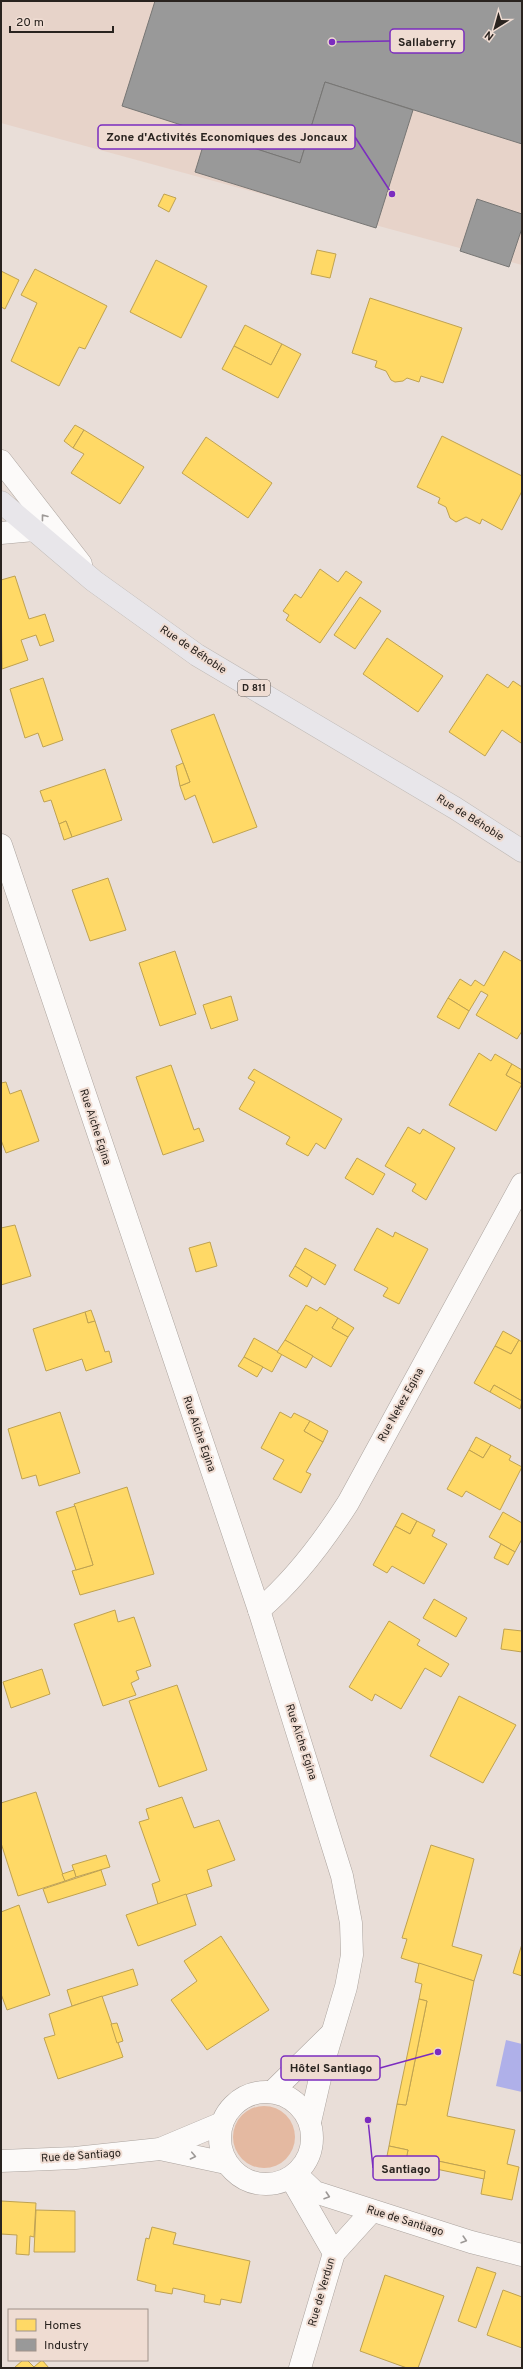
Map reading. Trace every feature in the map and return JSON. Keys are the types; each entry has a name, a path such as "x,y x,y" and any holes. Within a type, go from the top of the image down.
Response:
{"main road":[{"name":"Rue de Béhobie","path":"1,502 94,581 197,655 448,804 522,852"}],"street":[{"path":"1,461 94,581"},
{"path":"1,533 34,530"},
{"name":"Rue Aiche Egina","path":"1,845 259,1610 342,1876 350,1923 352,1955 334,2030 324,2061 310,2122"},
{"name":"Rue Nekez Egina","path":"259,1610 273,1598 319,1547 348,1503 522,1184"},
{"path":"272,2092 334,2030"},
{"path":"272,2092 291,2099 303,2109 310,2122 312,2134 310,2152 304,2164 293,2176 280,2183 263,2185 242,2178 226,2163 219,2141 222,2124 233,2105 250,2095 272,2092"},
{"name":"Rue de Santiago","path":"1,2161 75,2158 160,2149 222,2124"},
{"name":"Rue de Santiago","path":"160,2149 226,2163"},
{"name":"Rue de Santiago","path":"293,2176 315,2192 372,2211 522,2255"},
{"name":"Rue de Verdun","path":"293,2176 334,2253 300,2368"},
{"path":"334,2253 372,2211"}],"shaded area":[{"path":"1,1 522,1 522,265 1,123"},
{"path":"264,2106 276,2109 286,2115 292,2125 295,2137 292,2149 286,2159 276,2165 264,2168 252,2165 242,2159 236,2149 233,2137 236,2125 242,2115 252,2109"}],"water":[{"path":"506,2040 522,2044 522,2092 496,2086"}],"building: Homes":[{"path":"164,194 176,198 169,212 158,206"},
{"path":"317,250 336,254 330,278 311,274"},
{"path":"156,260 207,286 181,338 130,312"},
{"path":"35,269 107,306 85,349 79,347 59,386 11,361 37,303 21,295"},
{"path":"1,271 19,280 5,309 1,307"},
{"path":"370,298 462,328 443,383 421,376 419,382 407,378 403,381 395,382 391,380 386,371 375,367 377,361 352,353"},
{"path":"245,325 282,344 271,365 234,346"},
{"path":"282,344 301,354 278,398 222,369 234,346 271,365"},
{"path":"75,425 84,430 73,448 64,441"},
{"path":"84,430 144,467 120,504 71,473 84,454 73,448"},
{"path":"442,436 522,476 522,491 502,530 482,519 480,524 466,517 456,522 450,518 446,507 438,503 440,498 417,487"},
{"path":"206,437 272,483 248,518 182,473"},
{"path":"320,569 338,582 346,571 362,582 320,643 286,620 289,615 283,611 295,594 301,598"},
{"path":"15,576 29,619 45,614 54,641 40,646 36,635 21,640 28,660 2,669 1,580"},
{"path":"360,597 381,611 355,649 334,635"},
{"path":"387,638 443,676 418,712 363,674"},
{"path":"487,674 508,688 513,681 522,687 522,741 521,743 502,730 485,756 449,732"},
{"path":"43,678 63,740 43,747 38,733 25,738 10,689"},
{"path":"214,714 257,827 213,843 195,795 185,800 180,786 190,782 171,730"},
{"path":"183,763 190,782 180,786 176,766"},
{"path":"105,769 122,820 72,837 66,821 59,824 51,800 44,802 40,791"},
{"path":"66,821 72,837 64,840 59,824"},
{"path":"108,878 126,930 90,941 72,890"},
{"path":"175,951 196,1014 160,1026 139,963"},
{"path":"504,951 521,961 522,958 522,1031 517,1039 476,1015 488,995 481,991 469,1011 448,998 460,979 471,986 475,980 484,986"},
{"path":"231,996 238,1020 211,1029 203,1005"},
{"path":"448,998 469,1011 459,1029 437,1017"},
{"path":"479,1053 491,1061 495,1054 512,1064 506,1075 522,1084 496,1131 449,1105"},
{"path":"512,1064 522,1070 522,1084 506,1075"},
{"path":"171,1065 194,1130 199,1128 204,1141 163,1155 136,1077"},
{"path":"254,1069 342,1119 325,1149 316,1143 308,1156 286,1144 290,1137 239,1109 255,1082 248,1078"},
{"path":"6,1082 10,1094 21,1090 39,1141 6,1153 1,1140 1,1083"},
{"path":"408,1127 420,1134 423,1129 455,1148 426,1200 412,1191 416,1184 385,1166"},
{"path":"357,1158 385,1174 373,1195 345,1178"},
{"path":"15,1225 31,1276 1,1285 1,1228"},
{"path":"377,1228 393,1237 395,1232 428,1249 399,1304 383,1296 388,1288 354,1270"},
{"path":"210,1242 217,1266 196,1272 189,1248"},
{"path":"305,1248 336,1265 325,1285 295,1266"},
{"path":"295,1266 312,1277 307,1287 289,1276"},
{"path":"306,1305 317,1311 320,1307 338,1318 332,1328 348,1337 331,1367 285,1340"},
{"path":"91,1310 95,1321 88,1323 85,1312"},
{"path":"85,1312 88,1323 95,1321 105,1352 109,1351 112,1362 86,1371 82,1359 46,1371 33,1329"},
{"path":"338,1318 354,1328 348,1337 332,1328"},
{"path":"503,1331 519,1340 511,1354 495,1346"},
{"path":"254,1338 282,1354 272,1372 244,1357"},
{"path":"285,1340 313,1356 306,1368 277,1352"},
{"path":"519,1340 522,1342 522,1401 494,1385 490,1392 474,1383 495,1346 511,1354"},
{"path":"244,1357 263,1367 257,1377 238,1366"},
{"path":"494,1385 522,1401 520,1409 490,1392"},
{"path":"60,1412 80,1473 39,1486 36,1475 22,1479 8,1429"},
{"path":"280,1412 291,1418 294,1413 310,1421 304,1431 323,1442 306,1472 311,1474 301,1493 273,1479 284,1460 261,1448"},
{"path":"310,1421 328,1431 323,1442 304,1431"},
{"path":"476,1437 491,1445 483,1458 469,1450"},
{"path":"491,1445 511,1456 509,1460 522,1467 500,1510 466,1491 462,1497 447,1489 469,1450 483,1458"},
{"path":"127,1487 154,1574 80,1595 72,1571 93,1565 74,1504"},
{"path":"75,1506 93,1565 76,1570 56,1512"},
{"path":"503,1512 522,1523 522,1539 515,1552 489,1537"},
{"path":"402,1513 417,1521 410,1534 395,1526"},
{"path":"417,1521 435,1530 432,1536 447,1544 424,1584 392,1566 387,1573 373,1565 395,1526 410,1534"},
{"path":"501,1544 515,1552 508,1565 494,1558"},
{"path":"434,1599 467,1618 456,1637 423,1618"},
{"path":"115,1610 118,1622 134,1617 151,1666 136,1671 139,1679 131,1683 136,1695 103,1706 74,1624"},
{"path":"389,1621 420,1640 417,1645 449,1664 441,1677 425,1668 401,1709 375,1694 372,1701 349,1687"},
{"path":"504,1629 522,1631 522,1652 501,1649"},
{"path":"42,1669 50,1694 11,1708 3,1682"},
{"path":"177,1685 207,1770 159,1787 129,1701"},
{"path":"459,1696 516,1725 483,1783 430,1756"},
{"path":"36,1792 65,1881 18,1896 1,1843 1,1803"},
{"path":"182,1797 194,1828 219,1820 235,1860 207,1870 212,1886 158,1904 152,1884 160,1881 139,1822 149,1819 146,1809"},
{"path":"431,1845 474,1859 452,1946 482,1955 474,1981 401,1958 407,1939 402,1938"},
{"path":"106,1855 110,1867 76,1877 72,1865"},
{"path":"74,1870 76,1877 65,1881 62,1874"},
{"path":"101,1870 106,1885 48,1903 43,1889"},
{"path":"186,1894 196,1925 138,1946 126,1915"},
{"path":"19,1905 50,1995 7,2010 1,1994 1,1912"},
{"path":"221,1936 269,2010 207,2050 171,2000 197,1981 184,1961"},
{"path":"522,1944 522,1976 513,1973"},
{"path":"419,1963 474,1981 447,2116 515,2130 507,2164 519,2167 512,2200 481,2194 485,2171 438,2161 434,2180 404,2167 408,2150 389,2146 397,2104 406,2105 427,2001 419,1999 422,1984 415,1982"},
{"path":"133,1969 138,1985 72,2006 67,1990"},
{"path":"102,1996 123,2057 58,2079 44,2038 55,2035 49,2014"},
{"path":"419,1999 427,2001 406,2105 397,2104"},
{"path":"117,2023 123,2041 117,2043 111,2024"},
{"path":"389,2146 408,2150 406,2160 387,2156"},
{"path":"438,2161 485,2171 484,2179 436,2169"},
{"path":"1,2201 36,2203 34,2237 30,2236 29,2255 16,2254 17,2235 1,2234"},
{"path":"36,2210 75,2211 75,2252 34,2252"},
{"path":"152,2227 176,2233 173,2244 250,2261 241,2303 221,2299 220,2305 204,2302 205,2295 173,2288 172,2294 155,2291 156,2285 137,2280 146,2238 149,2239"},
{"path":"477,2267 496,2273 476,2328 458,2321"},
{"path":"385,2275 444,2296 418,2368 407,2368 360,2351"},
{"path":"503,2290 522,2297 522,2348 487,2335"},
{"path":"22,2361 28,2361 34,2367 43,2361 49,2368 14,2368"}],"building: Industry":[{"path":"155,1 522,1 522,144 325,82 300,163 122,106"},
{"path":"325,82 413,110 376,228 195,172 207,133 300,163"},
{"path":"477,199 522,214 522,228 509,267 460,251"}],"place":[{"name":"Sallaberry","path":"332,42"},
{"name":"Zone d'Activités Economiques des Joncaux","path":"392,194"},
{"name":"Hôtel Santiago","path":"438,2052"},
{"name":"Santiago","path":"368,2120"}]}
